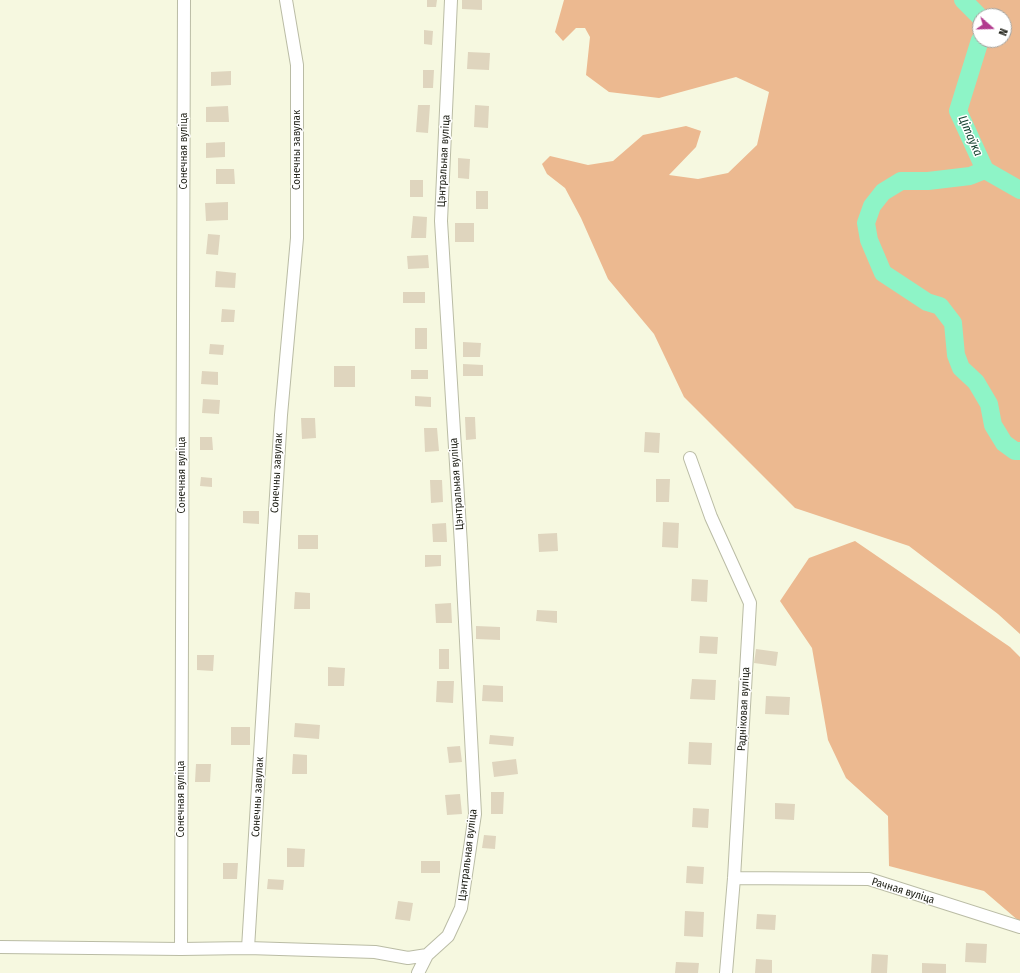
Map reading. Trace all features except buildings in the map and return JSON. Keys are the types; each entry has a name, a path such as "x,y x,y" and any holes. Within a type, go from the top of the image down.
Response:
{"street":[{"name":"Сонечная вуліца","path":"181,949 184,0"},
{"name":"Сонечны завулак","path":"248,948 280,415 297,238 297,65 286,0"},
{"name":"Цэнтральная вуліца","path":"427,955 448,936 461,908 475,814 461,544 441,221 451,0"},
{"name":"Радніковая вуліца","path":"690,458 711,517 750,604 734,878 726,973"},
{"name":"Рачная вуліца","path":"734,878 868,879 1020,927"},
{"path":"0,947 181,949 248,948 375,952 408,958 427,955"},
{"path":"418,973 427,955"}],"shaded area":[{"path":"564,0 1020,0 1020,634 998,614 909,546 795,508 684,397 654,334 608,279 581,218 565,188 547,174 542,164 550,156 588,165 613,161 643,135 686,126 701,131 696,147 669,175 698,179 728,173 757,145 769,92 736,77 659,98 609,92 586,75 590,37 585,28 576,28 563,41 555,32"},
{"path":"855,541 1010,647 1020,657 1020,922 984,891 889,866 888,816 846,778 828,740 812,648 780,601 809,558"}],"waterway":[{"name":"Цітаўка","path":"963,0 972,9"},
{"name":"Цітаўка","path":"978,48 958,111 985,170 1020,190"},
{"path":"985,170 970,176 928,181 901,181 883,192 872,206 866,223 869,240 883,273 927,302 940,306 953,323 956,355 961,368 976,382 989,404 993,425 1004,443 1015,451 1020,451"}]}
